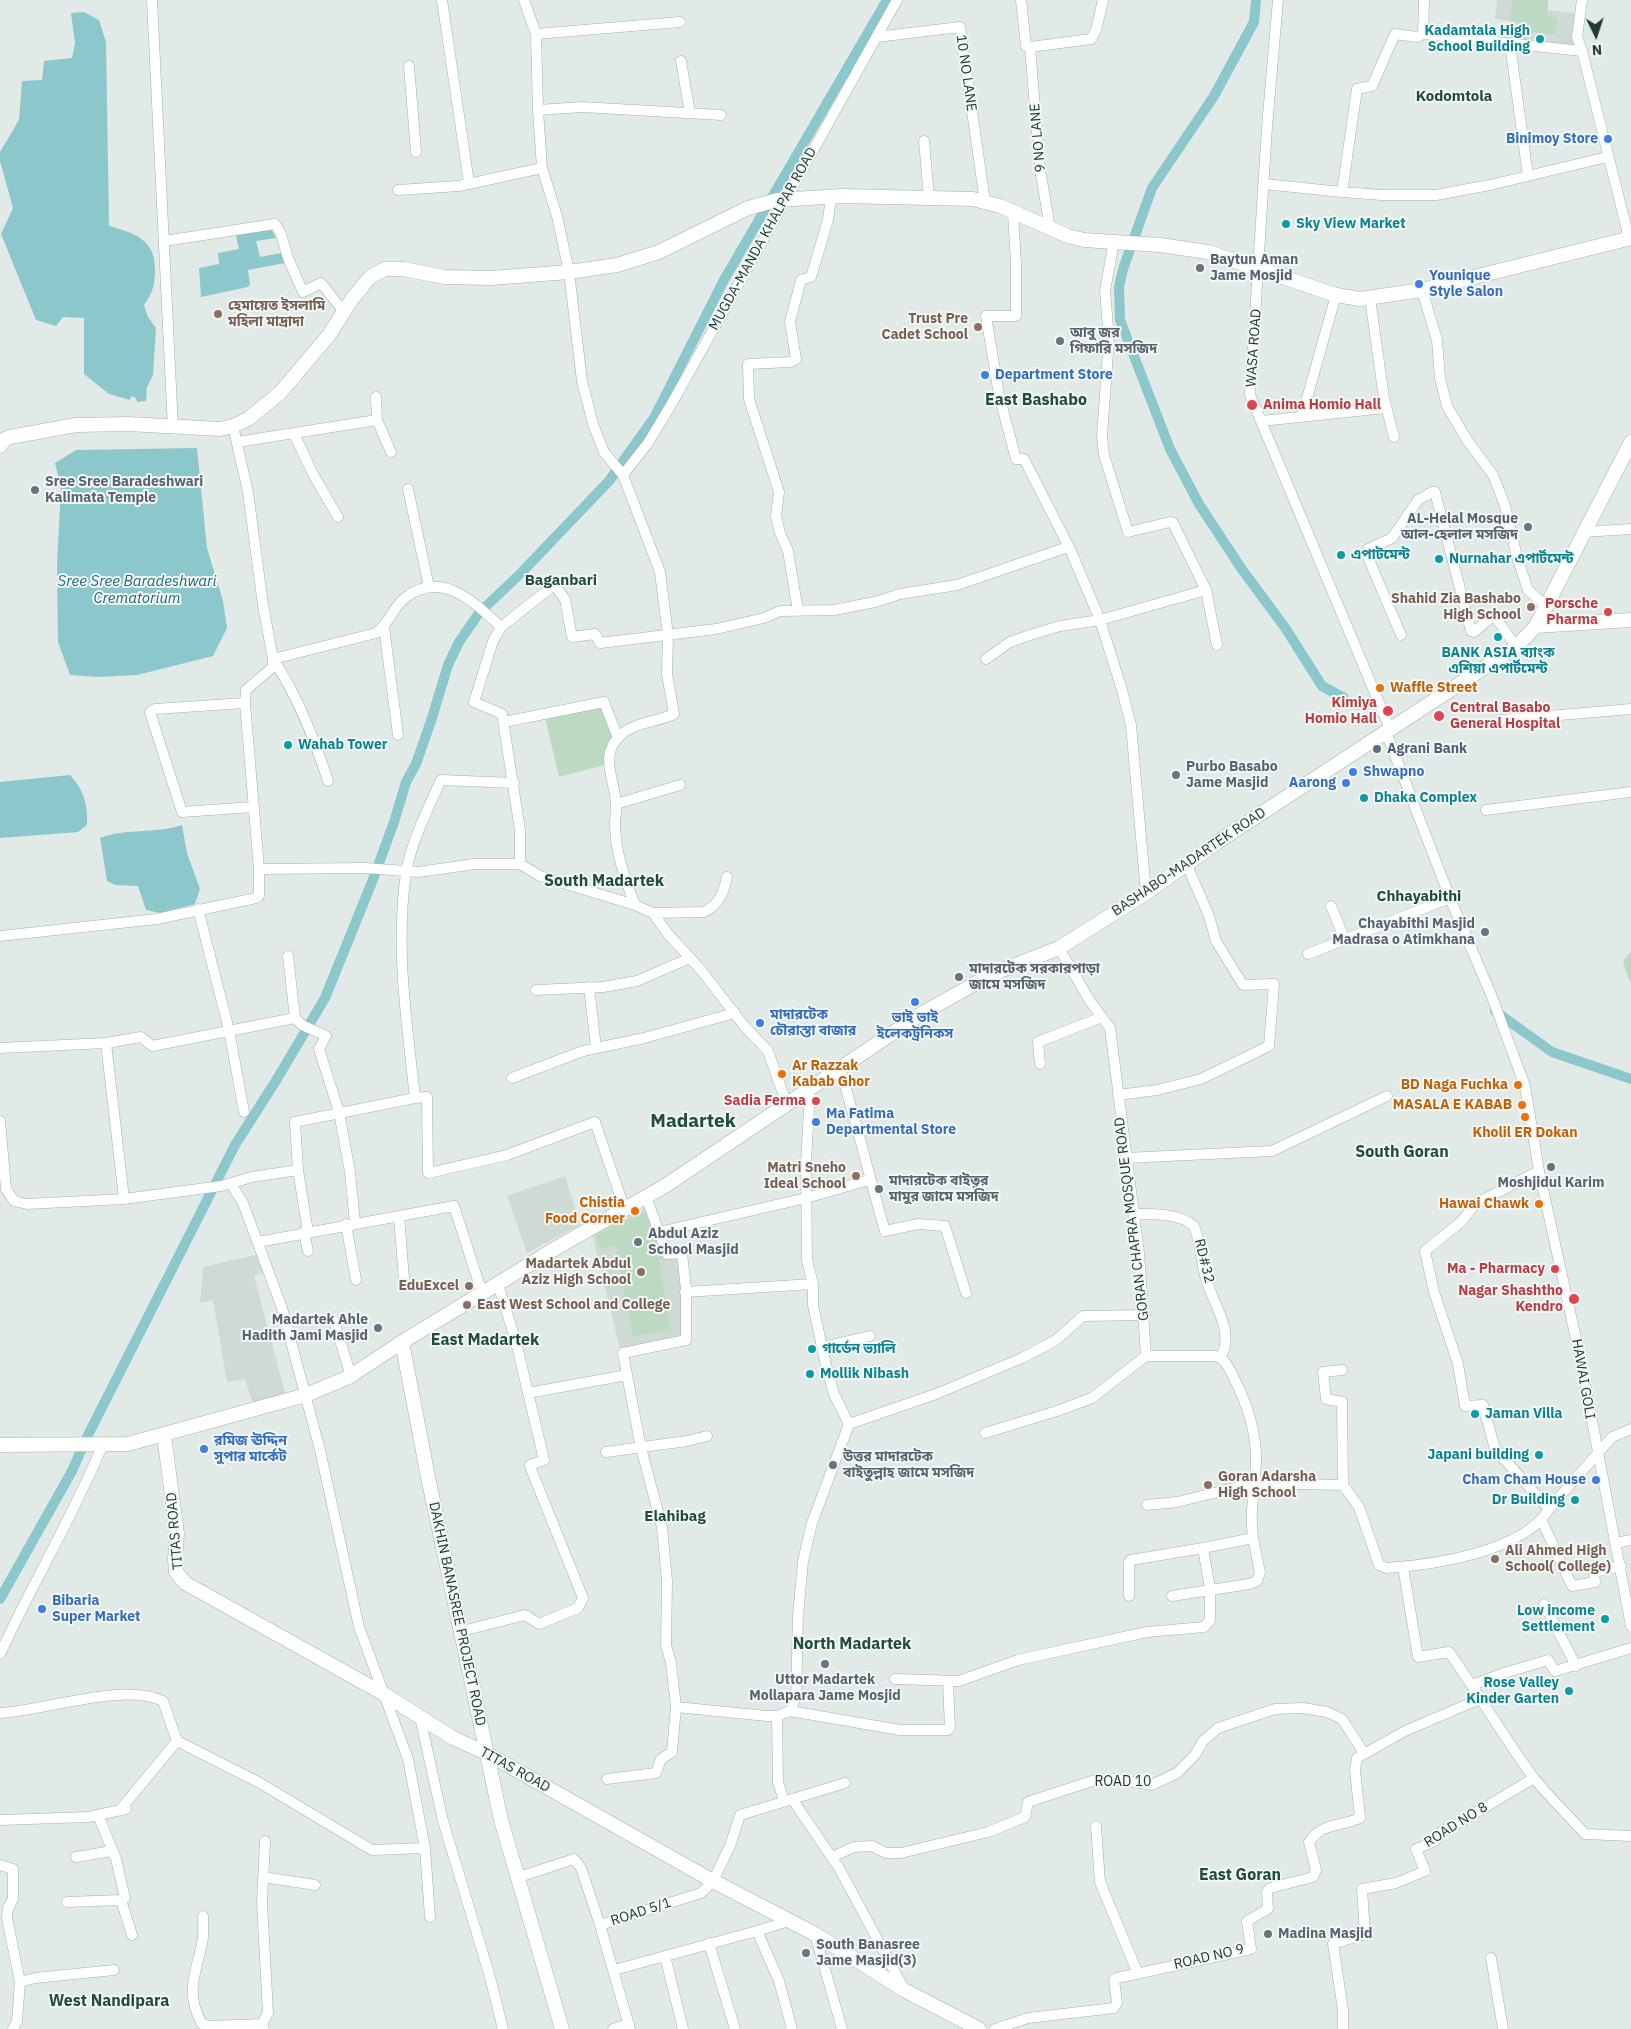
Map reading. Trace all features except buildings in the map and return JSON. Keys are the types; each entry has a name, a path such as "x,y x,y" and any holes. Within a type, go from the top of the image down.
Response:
{"street":[{"path":"152,0 173,428"},
{"path":"442,0 469,183"},
{"path":"524,0 536,34 542,168 557,216 569,272 582,381 593,424 604,452 619,469 660,572 668,635 667,674 674,714 651,721 622,734 611,746 608,763 616,804 615,823 619,860 635,905"},
{"name":"MUGDA-MANDA KHALPAR ROAD","path":"619,469 648,443 671,405 781,200 897,0"},
{"name":"9 NO LANE","path":"1021,0 1026,46 1030,47 1040,169 1050,228"},
{"path":"1030,47 1090,38 1096,30 1103,0"},
{"name":"WASA ROAD","path":"1278,0 1250,395 1388,730 1450,898 1492,997"},
{"path":"1423,34 1424,0"},
{"path":"0,446 4,439 10,437 76,424 128,424 173,428 220,429 233,426 248,419 280,393 329,335 370,277 385,269 403,269 445,277 491,278 569,272 617,265 660,252 761,203 781,200 831,197 929,197 985,202 1084,240 1186,247 1259,268 1336,295 1370,298 1422,290 1630,238 1607,157 1577,37 1582,0"},
{"path":"536,34 680,22"},
{"name":"10 NO LANE","path":"876,37 960,27 985,202"},
{"path":"1342,192 1357,89 1372,86 1394,34 1417,37 1423,34 1582,51"},
{"path":"1510,44 1528,176"},
{"path":"680,62 690,113"},
{"path":"409,66 416,152"},
{"path":"538,110 582,107 721,115"},
{"path":"924,141 929,197"},
{"path":"1264,184 1382,195 1436,194 1528,176 1607,157"},
{"path":"398,190 459,186 542,168"},
{"path":"798,611 788,551 776,516 779,492 749,399 748,364 791,362 796,358 790,322 801,280 811,276 819,253 828,220 831,197"},
{"path":"1013,212 1016,316 986,316 1000,395 1016,459 1024,459 1068,547 1100,620 1131,725 1146,893"},
{"path":"164,241 275,224 281,234 288,258 303,292 321,283 344,312"},
{"path":"1120,242 1105,291 1109,339 1102,436 1104,455 1128,532 1172,522 1206,590 1216,645"},
{"path":"1422,290 1437,340 1440,378 1447,406 1467,440 1493,475 1506,508 1517,557 1528,590 1548,607"},
{"path":"1302,416 1336,295"},
{"path":"1370,298 1386,408 1394,437"},
{"path":"376,397 377,420 391,452"},
{"path":"1261,421 1386,408"},
{"path":"237,442 377,420"},
{"path":"0,936 157,919 259,896 259,869 245,703 246,690 273,667 273,659 263,605 248,492 233,426"},
{"path":"294,434 314,476 338,517"},
{"name":"BASHABO-MADARTEK ROAD","path":"0,1445 69,1444 97,1446 128,1444 306,1395 351,1376 482,1293 646,1197 788,1106 921,1014 992,974 1059,948 1146,893 1186,863 1516,647 1536,626 1548,607 1583,532 1630,444"},
{"path":"408,489 429,588"},
{"path":"1400,635 1368,555 1368,549 1392,538 1418,500 1435,492 1471,631 1474,632 1494,614 1516,647"},
{"path":"1583,532 1631,529"},
{"path":"520,864 520,830 502,714 474,702 493,641 501,627 554,585 565,599 572,637 595,634 600,643 743,623 780,611 834,610 875,602 900,594 957,586 1068,547"},
{"path":"273,659 376,633 384,627 404,598 429,588 450,589 464,595 501,627"},
{"path":"986,659 1010,642 1030,634 1060,626 1100,620 1206,590"},
{"path":"1536,626 1631,620"},
{"path":"384,627 398,736"},
{"path":"273,659 288,683 312,733 328,781"},
{"path":"504,722 604,702 618,738"},
{"path":"245,703 156,709 150,712 182,812 253,807"},
{"path":"1501,720 1631,709"},
{"path":"415,1098 400,959 406,872 426,812 441,780 514,783"},
{"path":"616,804 680,785"},
{"path":"1486,810 1631,792"},
{"path":"1118,1095 1157,1090 1201,1079 1270,1046 1274,984 1243,985 1216,941 1209,916 1186,863"},
{"path":"259,869 365,868 430,872 474,864 520,864 540,876 635,905 653,913 704,912 710,909 724,892 727,877"},
{"path":"1308,954 1450,898"},
{"path":"1331,906 1345,940"},
{"path":"198,909 229,1030 244,1112"},
{"path":"653,913 768,1051 788,1106"},
{"name":"GORAN CHAPRA MOSQUE ROAD","path":"1059,948 1110,1028 1125,1158 1134,1214 1145,1315 1146,1356"},
{"path":"288,956 298,1021"},
{"path":"536,990 589,987 637,981 690,958"},
{"path":"589,987 596,1048"},
{"name":"HAWAI GOLI","path":"1492,997 1517,1060 1525,1086 1540,1171 1568,1302 1631,1626"},
{"path":"512,1078 583,1051 644,1038 735,1013"},
{"path":"1040,1064 1038,1042 1102,1017"},
{"path":"0,1048 106,1043 141,1037 152,1046 229,1030 298,1021 326,1036 319,1049 339,1112 350,1172 351,1223 356,1280"},
{"path":"106,1043 124,1199"},
{"path":"840,1069 855,1117 870,1180 885,1231 918,1224 945,1226 966,1293"},
{"path":"790,1711 796,1697 798,1616 803,1561 812,1523 850,1424 834,1394 822,1347 814,1306 813,1284 807,1260 806,1198 810,1090"},
{"path":"1125,1158 1272,1151 1387,1096"},
{"path":"308,1251 298,1170 295,1122 415,1098 427,1097 428,1173 507,1155 595,1122 625,1210"},
{"path":"0,1121 6,1189 14,1201 27,1204 124,1199 226,1185 252,1177 298,1170"},
{"path":"1540,1171 1476,1204 1462,1222 1425,1251 1434,1292 1458,1364 1465,1406 1482,1405 1496,1449 1501,1458 1549,1509"},
{"path":"659,1232 806,1198 870,1180"},
{"path":"226,1185 243,1202 282,1308 320,1450 359,1627 408,1759 425,1848 430,1917"},
{"path":"606,1779 656,1773 661,1759 672,1752 676,1707 671,1662 666,1645 667,1581 663,1537 641,1448 623,1353 686,1340 685,1292 682,1253 667,1254 646,1197"},
{"path":"258,1242 351,1223 454,1206 482,1293"},
{"name":"RD#32","path":"1134,1214 1162,1215 1189,1222 1194,1226 1206,1282 1222,1319 1226,1348 1221,1357"},
{"path":"399,1216 404,1279"},
{"path":"462,1631 525,1615 539,1624 581,1604 583,1598 531,1469 530,1465 544,1460 516,1342 498,1284"},
{"path":"685,1292 813,1284"},
{"path":"850,1424 936,1394 1022,1358 1056,1340 1083,1316 1145,1315"},
{"path":"334,1321 351,1376"},
{"path":"822,1347 870,1336"},
{"name":"DAKHIN BANASREE PROJECT ROAD","path":"402,1342 428,1476 501,1820 562,2029"},
{"path":"985,1433 1092,1398 1146,1356 1221,1357 1241,1391 1251,1421 1256,1458 1250,1517 1260,1573 1257,1581 1249,1584 1210,1588 1172,1596"},
{"path":"1342,1370 1323,1372 1326,1399 1342,1402 1343,1485 1359,1507 1379,1565 1386,1568 1446,1562 1485,1551 1542,1521 1549,1509 1612,1437 1631,1429"},
{"path":"528,1393 627,1375"},
{"name":"TITAS ROAD","path":"164,1435 178,1534 175,1559 180,1578 185,1584 384,1694 453,1738 486,1753 713,1881 815,1934 904,1990 979,2029"},
{"path":"606,1452 641,1448 706,1436"},
{"path":"0,1654 19,1612 88,1479 97,1446"},
{"path":"1147,1506 1177,1502 1254,1483 1343,1485"},
{"path":"1542,1521 1572,1586 1595,1582 1594,1572 1598,1569 1620,1566"},
{"path":"1129,1596 1129,1562 1131,1560 1253,1538"},
{"path":"1616,1543 1631,1540"},
{"path":"896,1679 948,1682 978,1676 1018,1660 1147,1632 1204,1627 1210,1620 1210,1588 1203,1548"},
{"path":"1403,1567 1418,1657 1449,1652 1472,1685 1497,1727 1534,1778 1585,1834 1631,1836"},
{"path":"1544,1604 1576,1666"},
{"path":"1472,1685 1548,1660 1555,1671 1631,1648"},
{"path":"676,1707 777,1716 790,1711 900,1730 948,1730 950,1728 948,1682"},
{"path":"0,1713 19,1712 94,1698 136,1694 162,1701 178,1741 260,1783 372,1850 425,1848"},
{"path":"1364,1753 1405,1731 1480,1699"},
{"name":"ROAD 10","path":"832,1857 854,1847 872,1846 886,1853 901,1852 988,1832 1025,1817 1028,1802 1095,1780 1116,1779 1152,1785 1177,1773 1195,1755 1203,1740 1218,1728 1275,1708 1303,1708 1328,1712 1342,1719 1364,1753"},
{"path":"777,1716 778,1782 788,1800 832,1857 904,1990"},
{"path":"420,1717 443,1821 503,2029"},
{"path":"0,1820 98,1815 124,1810 178,1741"},
{"name":"ROAD NO 9","path":"995,2029 1028,2018 1114,2008 1117,2003 1114,1980 1117,1978 1250,1949 1247,1921 1268,1910 1267,1892 1270,1888 1313,1877 1316,1870 1309,1842 1312,1838 1323,1828 1360,1818 1355,1763 1356,1758 1364,1753"},
{"name":"ROAD NO 8","path":"1343,2029 1343,2010 1333,1944 1365,1934 1362,1889 1396,1883 1425,1871 1416,1849 1435,1841 1442,1830 1457,1824 1534,1778"},
{"path":"788,1800 845,1783"},
{"name":"ROAD 5/1","path":"630,2026 600,1925 701,1893 713,1881 730,1846 740,1815 788,1800"},
{"path":"66,1902 121,1900 125,1898 116,1859 98,1815"},
{"path":"1096,1826 1100,1882 1138,1974"},
{"path":"203,1916 203,1942 192,1979 193,2002 202,2024 210,2026 263,2026 268,2013 262,1903 265,1841"},
{"path":"76,1857 112,1851"},
{"path":"519,1877 574,1859 582,1868 600,1925"},
{"path":"0,1865 13,1869 13,1899 8,1908 7,1918 20,1982 17,2020 13,2029"},
{"path":"263,1877 315,1885"},
{"path":"121,1900 132,1935"},
{"path":"614,1970 789,1921"},
{"path":"757,1931 779,1981 792,2029"},
{"path":"815,1934 842,2029"},
{"path":"709,1943 735,2029"},
{"path":"664,1956 683,2029"},
{"path":"1491,1958 1503,2029"},
{"path":"20,1982 35,1978 114,1970"},
{"path":"613,2029 630,2026"}],"shaded area":[{"path":"1497,0 1548,0 1548,10 1581,14 1577,49 1509,42 1510,21 1495,19"},
{"path":"565,1176 580,1225 527,1253 507,1196"},
{"name":"Madartek Abdul Aziz High School","path":"646,1207 663,1257 679,1258 683,1339 620,1350 592,1233"},
{"path":"260,1254 267,1270 254,1276 286,1397 253,1404 245,1379 227,1382 213,1300 200,1303 203,1267"}],"green space":[{"path":"1513,0 1548,0 1547,16 1557,18 1555,34 1517,30 1518,24 1510,17"},
{"path":"601,705 612,737 604,751 605,765 559,777 545,718"},
{"path":"1631,951 1631,985 1623,962"},
{"path":"647,1211 664,1257 659,1261 671,1330 633,1337 616,1246 600,1248 596,1235"}],"water":[{"path":"84,12 99,20 106,42 109,226 127,231 141,239 147,244 154,259 154,284 150,296 144,305 148,317 156,328 153,375 147,387 146,401 137,402 136,398 131,396 130,400 109,394 84,374 84,318 63,317 56,326 36,320 1,234 13,208 0,161 0,152 19,120 22,81 42,80 44,61 72,58 75,43 71,13"},
{"path":"271,229 276,238 256,241 260,257 281,253 285,263 248,270 250,284 248,287 201,297 199,268 219,264 218,253 239,249 236,235"},
{"name":"Sree Sree Baradeshwari Crematorium","path":"197,448 207,548 223,601 227,628 213,656 137,675 98,677 70,675 58,642 57,564 61,487 55,463 76,450"},
{"path":"70,775 82,792 87,811 87,825 78,832 0,838 0,782"},
{"path":"182,825 187,853 200,889 195,904 160,913 146,910 138,886 115,885 107,881 100,838 120,833 172,828"}],"waterway":[{"path":"0,1599 72,1471 87,1437 235,1145 325,998 372,882 394,822 406,782 416,764 448,665 459,642 479,613 521,573 609,481 654,418 724,280 887,0"},
{"path":"1256,0 1254,22 1214,96 1152,188 1123,269 1119,287 1120,320 1170,449 1199,504 1241,568 1286,629 1322,686 1344,698"},
{"path":"1495,1011 1552,1052 1631,1079"}],"place":[{"name":"Kadamtala High School Building","path":"1540,39"},
{"name":"Binimoy Store","path":"1608,139"},
{"name":"Sky View Market","path":"1286,224"},
{"name":"Baytun Aman Jame Mosjid","path":"1200,268"},
{"name":"Younique Style Salon","path":"1419,284"},
{"name":"হেমায়েত ইসলামি মহিলা মাদ্রাদা","path":"218,314"},
{"name":"Trust Pre Cadet School","path":"978,327"},
{"name":"আবু জর গিফারি মসজিদ","path":"1060,341"},
{"name":"Department Store","path":"985,375"},
{"name":"Anima Homio Hall","path":"1252,405"},
{"name":"Sree Sree Baradeshwari Kalimata Temple","path":"35,490"},
{"name":"AL-Helal Mosque আল-হেলাল মসজিদ","path":"1528,527"},
{"name":"এপাটমেন্ট","path":"1341,555"},
{"name":"Nurnahar এপার্টমেন্ট","path":"1439,559"},
{"name":"Shahid Zia Bashabo High School","path":"1531,607"},
{"name":"Porsche Pharma","path":"1608,612"},
{"name":"BANK ASIA ব্যাংক এশিয়া এপার্টমেন্ট","path":"1498,637"},
{"name":"Waffle Street","path":"1380,688"},
{"name":"Kimiya Homio Hall","path":"1388,711"},
{"name":"Central Basabo General Hospital","path":"1439,716"},
{"name":"Wahab Tower","path":"288,745"},
{"name":"Agrani Bank","path":"1377,749"},
{"name":"Shwapno","path":"1353,772"},
{"name":"Purbo Basabo Jame Masjid","path":"1176,775"},
{"name":"Aarong","path":"1346,783"},
{"name":"Dhaka Complex","path":"1364,798"},
{"name":"Chayabithi Masjid Madrasa o Atimkhana","path":"1485,932"},
{"name":"মাদারটেক সরকারপাড়া জামে মসজিদ","path":"959,977"},
{"name":"ভাই ভাই ইলেকট্রনিকস","path":"915,1002"},
{"name":"মাদারটেক চৌরাস্তা বাজার","path":"760,1023"},
{"name":"Ar Razzak Kabab Ghor","path":"782,1074"},
{"name":"BD Naga Fuchka","path":"1518,1085"},
{"name":"Sadia Ferma","path":"816,1101"},
{"name":"MASALA E KABAB","path":"1522,1105"},
{"name":"Kholil ER Dokan","path":"1525,1117"},
{"name":"Ma Fatima Departmental Store","path":"816,1122"},
{"name":"Moshjidul Karim","path":"1551,1167"},
{"name":"Matri Sneho Ideal School","path":"856,1176"},
{"name":"মাদারটেক বাইতুর মামুর জামে মসজিদ","path":"879,1189"},
{"name":"Hawai Chawk","path":"1539,1204"},
{"name":"Chistia Food Corner","path":"635,1211"},
{"name":"Abdul Aziz School Masjid","path":"638,1242"},
{"name":"Ma - Pharmacy","path":"1555,1269"},
{"name":"Madartek Abdul Aziz High School","path":"641,1272"},
{"name":"EduExcel","path":"469,1286"},
{"name":"Nagar Shashtho Kendro","path":"1574,1299"},
{"name":"East West School and College","path":"467,1305"},
{"name":"Madartek Ahle Hadith Jami Masjid","path":"378,1328"},
{"name":"গার্ডেন ভ্যালি","path":"812,1349"},
{"name":"Mollik Nibash","path":"810,1374"},
{"name":"Jaman Villa","path":"1475,1414"},
{"name":"রমিজ ঊদ্দিন সুপার মার্কেট","path":"204,1449"},
{"name":"Japani building","path":"1539,1455"},
{"name":"উত্তর মাদারটেক বাইতুল্লাহ জামে মসজিদ","path":"833,1465"},
{"name":"Cham Cham House","path":"1596,1480"},
{"name":"Goran Adarsha High School","path":"1208,1485"},
{"name":"Dr Building","path":"1575,1500"},
{"name":"Ali Ahmed High School( College)","path":"1495,1559"},
{"name":"Bibaria Super Market","path":"42,1609"},
{"name":"Low income Settlement","path":"1605,1619"},
{"name":"Uttor Madartek Mollapara Jame Mosjid","path":"825,1664"},
{"name":"Rose Valley Kinder Garten","path":"1569,1691"},
{"name":"Madina Masjid","path":"1268,1934"},
{"name":"South Banasree Jame Masjid(3)","path":"806,1953"}],"district":[{"name":"Kodomtola","path":"1454,97"},
{"name":"East Bashabo","path":"1036,400"},
{"name":"Baganbari","path":"561,581"},
{"name":"South Madartek","path":"604,881"},
{"name":"Chhayabithi","path":"1419,897"},
{"name":"Madartek","path":"693,1122"},
{"name":"South Goran","path":"1402,1152"},
{"name":"East Madartek","path":"485,1340"},
{"name":"Elahibag","path":"675,1517"},
{"name":"North Madartek","path":"852,1644"},
{"name":"East Goran","path":"1240,1875"},
{"name":"West Nandipara","path":"109,2001"}]}
